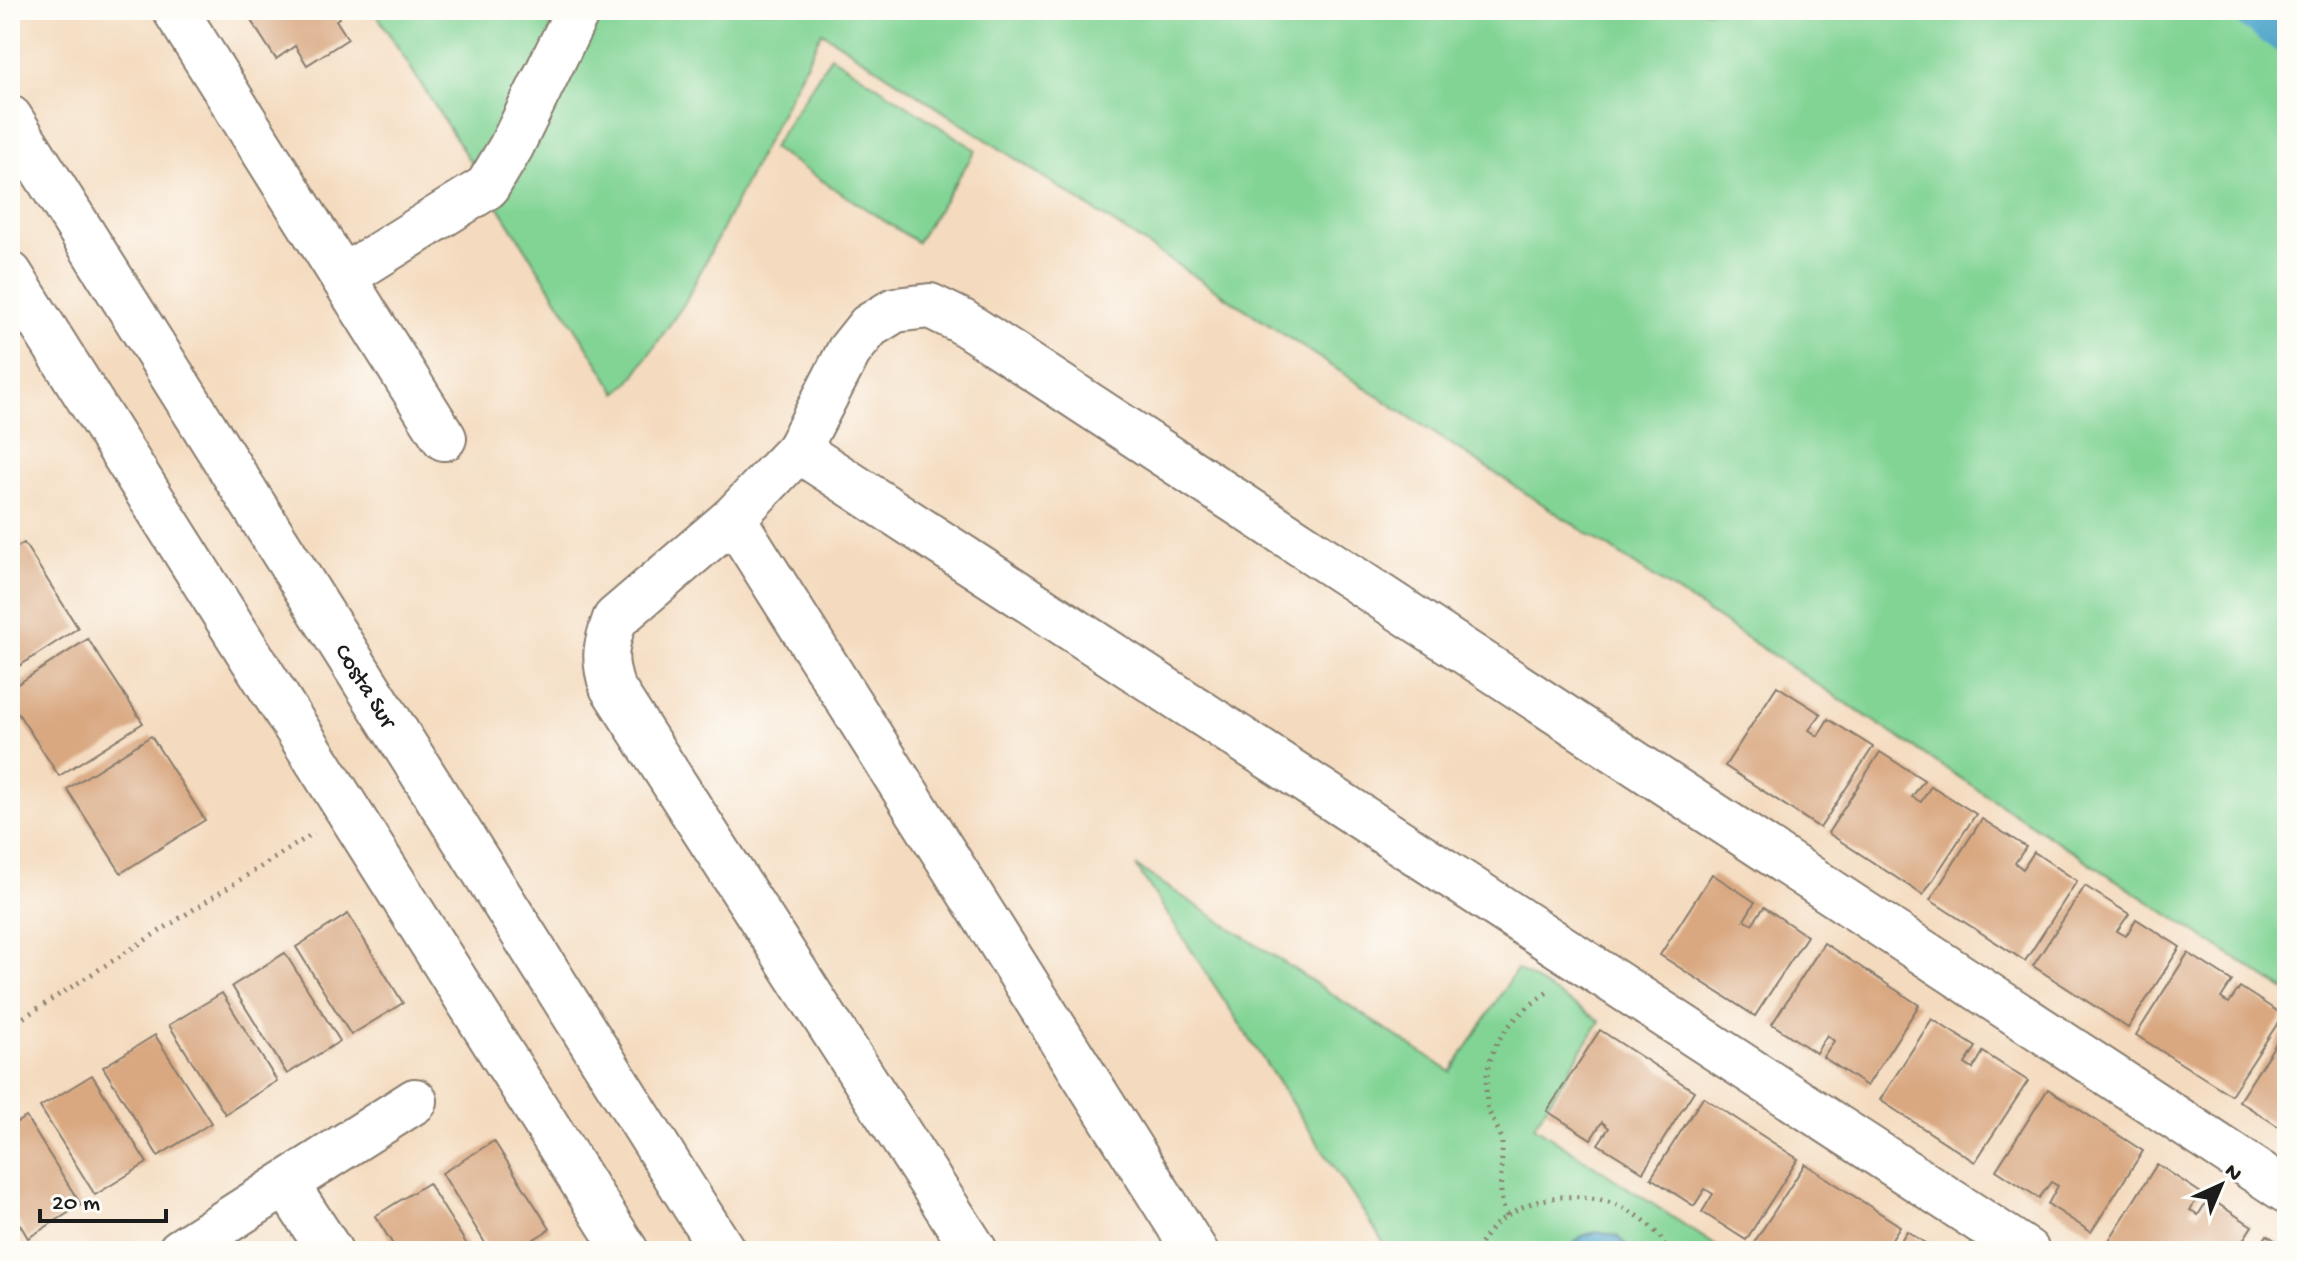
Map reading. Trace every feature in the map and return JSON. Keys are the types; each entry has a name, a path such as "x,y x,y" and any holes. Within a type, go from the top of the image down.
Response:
{"street":[{"path":"175,10 444,438"},
{"path":"343,277 487,187 511,147 578,10"},
{"name":"Costa Sur","path":"10,118 723,1251"},
{"path":"10,274 626,1251"},
{"path":"975,1251 612,687 605,665 607,641 615,619 733,518 798,450 849,351 869,326 895,310 930,306 961,321 2287,1191"},
{"path":"798,450 2027,1251"},
{"path":"733,518 1195,1251"},
{"path":"180,1251 415,1101"},
{"path":"286,1184 330,1251"}],"path":[{"path":"10,1026 348,811"},
{"path":"1507,1216 1500,1202 1501,1138 1487,1106 1487,1077 1495,1044 1514,1018 1560,983"},
{"path":"1477,1251 1481,1241 1522,1205 1585,1196 1641,1219 1664,1242 1668,1251"}],"green space":[{"path":"374,10 2287,10 2287,992 822,32 684,304 629,383 617,393"},
{"path":"831,56 976,150 917,242 772,148"},
{"path":"1136,866 1451,1072 1517,969 1600,1021 1534,1126 1724,1251 1389,1251"}],"water":[{"path":"1596,1232 1618,1236 1632,1251 1566,1251 1582,1236"}],"building":[{"path":"254,10 334,10 339,18 336,20 348,39 307,65 295,46 276,59 248,16"},
{"path":"24,543 78,628 10,672 10,552"},
{"path":"88,639 143,723 59,776 10,701 10,689"},
{"path":"1777,686 1821,714 1809,730 1818,736 1828,719 1873,747 1820,828 1725,766"},
{"path":"151,736 205,820 121,873 67,789"},
{"path":"1880,752 1924,780 1912,797 1921,802 1931,786 1976,814 1923,895 1828,833"},
{"path":"1982,819 2026,847 2015,863 2023,869 2034,852 2077,881 2025,961 1930,900"},
{"path":"1712,874 1755,902 1744,920 1752,924 1764,907 1807,936 1755,1016 1660,955"},
{"path":"2085,886 2129,914 2117,931 2126,936 2136,919 2180,947 2128,1028 2033,966"},
{"path":"348,914 403,1003 351,1035 296,947"},
{"path":"1824,943 1919,1005 1867,1086 1823,1057 1834,1041 1827,1035 1816,1053 1772,1024"},
{"path":"285,953 340,1041 287,1074 232,986"},
{"path":"2188,953 2232,981 2221,998 2225,1001 2229,1003 2240,987 2283,1015 2231,1095 2136,1035"},
{"path":"222,993 277,1081 225,1114 169,1025"},
{"path":"1932,1019 1976,1047 1965,1064 1973,1069 1983,1052 2028,1081 1975,1162 1880,1100"},
{"path":"2287,1026 2287,1132 2239,1101"},
{"path":"1600,1030 1694,1091 1643,1172 1598,1144 1609,1128 1602,1122 1591,1139 1547,1111"},
{"path":"155,1035 211,1123 158,1156 103,1067"},
{"path":"92,1075 147,1163 95,1195 40,1107"},
{"path":"2048,1089 2143,1151 2091,1232 2048,1204 2058,1186 2051,1182 2039,1198 1996,1170"},
{"path":"1703,1097 1798,1159 1746,1240 1702,1212 1713,1194 1710,1192 1705,1189 1694,1206 1651,1178"},
{"path":"26,1117 81,1205 28,1238 10,1208 10,1126"},
{"path":"494,1141 550,1229 515,1251 490,1251 442,1173"},
{"path":"1805,1164 1900,1226 1884,1251 1763,1251 1753,1244"},
{"path":"2157,1164 2201,1193 2190,1210 2198,1215 2209,1198 2252,1226 2236,1251 2114,1251 2106,1245"},
{"path":"428,1183 471,1251 397,1251 375,1216"},
{"path":"10,1229 19,1243 10,1249"},
{"path":"1907,1231 1937,1251 1894,1251"},
{"path":"2267,1235 2287,1248 2287,1251 2257,1251"}],"waterway":[{"path":"2255,10 2287,32"}]}
